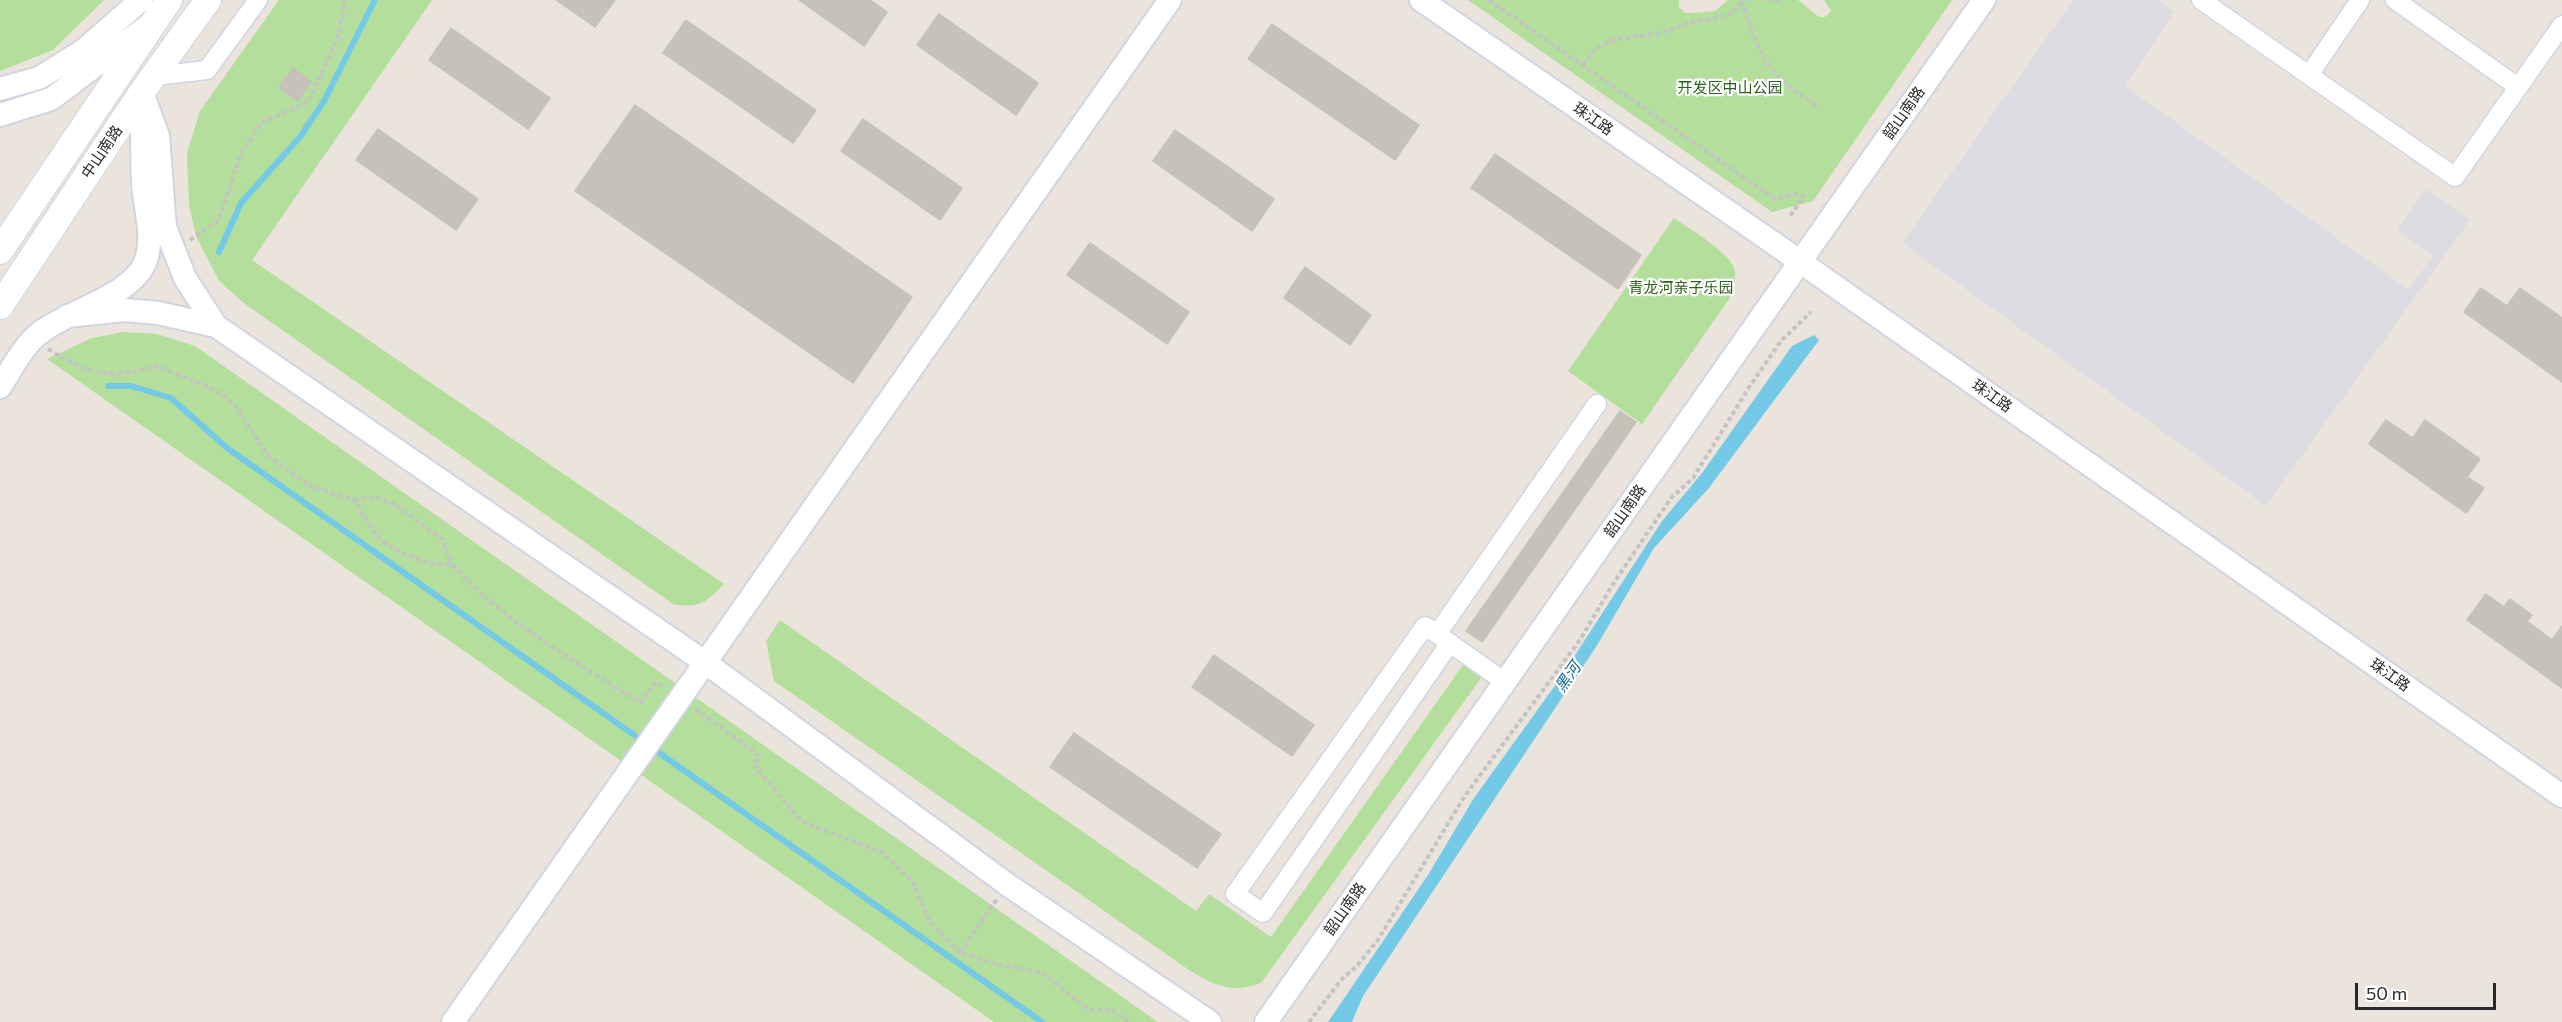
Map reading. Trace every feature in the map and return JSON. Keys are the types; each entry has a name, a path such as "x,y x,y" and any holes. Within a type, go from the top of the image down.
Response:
{"main road":[{"name":"中山南路","path":"0,251 147,11 169,0"},
{"name":"中山南路","path":"4,299 148,84 208,0"}],"street":[{"path":"148,84 207,70 258,0"},
{"path":"453,1022 1170,0"},
{"name":"珠江路","path":"1421,0 1800,262 2562,796"},
{"name":"韶山南路","path":"1266,1022 1983,0"},
{"path":"2201,0 2455,177 2562,25"},
{"path":"2309,75 2360,0"},
{"path":"2395,0 2518,87"},
{"path":"0,89 39,78 147,11"},
{"path":"0,115 51,99 147,11"},
{"path":"148,84 158,136 165,227 185,278 216,326"},
{"path":"0,387 33,339 67,316 104,299 133,280 146,259 150,230 143,186 148,84"},
{"path":"67,316 125,310 158,313 216,326 706,663 1008,885 1210,1022"},
{"path":"1504,682 1443,638 1425,626 1235,894 1263,912 1443,638 1597,404"}],"path":[{"path":"174,250 218,221 241,154 262,122 285,114 308,102 337,40 345,0"},
{"path":"1489,0 1775,199 1793,194 1804,196 1790,216"},
{"path":"1583,65 1595,50 1612,40 1661,33 1689,23 1716,18 1732,13 1743,0"},
{"path":"1743,0 1753,38 1766,64 1790,88 1820,108"},
{"path":"1768,0 1782,0"},
{"path":"1309,1022 1341,980 1356,967 1378,940 1464,797 1580,640 1612,584 1671,498 1692,478 1749,386 1781,341 1811,312"},
{"path":"33,339 71,364 90,370 120,375 159,366 177,375 201,382 223,395 238,409 267,456 310,486 354,500 374,497 394,504 442,539 452,565 477,592 545,643 640,703 656,682 759,755 754,765 801,821 883,853 913,882 929,921 960,952 996,964 1043,973 1089,1010 1112,1010 1129,1022"},
{"path":"354,500 380,540 403,554 430,563 452,565"},
{"path":"960,952 1008,885"}],"shaded area":[{"path":"2073,0 2157,0 2174,12 2125,86 2409,290 2433,255 2397,230 2426,189 2470,220 2266,506 1902,243"}],"green space":[{"path":"0,0 104,0 53,50 0,71"},
{"path":"279,0 432,0 252,260 724,584 707,600 690,606 673,604 245,304 219,281 196,236 189,205 187,153 200,111"},
{"name":"开发区中山公园","path":"1468,0 1679,0 1679,7 1685,13 1693,13 1715,11 1728,0 1798,0 1819,17 1825,17 1831,11 1824,0 1952,0 1813,201 1772,212"},
{"name":"青龙河亲子乐园","path":"1674,218 1709,242 1726,257 1735,271 1734,285 1729,299 1642,424 1568,371"},
{"path":"124,332 157,334 195,346 1158,1022 994,1022 47,359 92,338"},
{"path":"780,620 1196,911 1209,894 1271,937 1463,665 1481,678 1261,983 1233,988 1218,985 1192,972 774,681 766,641"}],"water":[{"name":"黑河","path":"1814,335 1819,340 1709,488 1654,548 1596,647 1363,996 1352,1022 1328,1022 1428,875 1474,798 1559,680 1662,521 1702,473 1792,346"}],"building":[{"path":"556,0 615,0 595,27"},
{"path":"799,0 870,0 887,12 864,46"},
{"path":"939,14 1038,83 1016,115 917,45"},
{"path":"686,20 816,110 793,143 663,53"},
{"path":"1272,24 1419,125 1395,160 1248,59"},
{"path":"451,28 550,98 528,129 429,60"},
{"path":"293,68 311,81 297,101 279,87"},
{"path":"635,105 912,297 853,383 575,191"},
{"path":"863,119 962,188 940,220 841,151"},
{"path":"378,129 478,199 456,230 356,160"},
{"path":"1175,130 1274,199 1252,231 1153,161"},
{"path":"1495,154 1641,255 1618,289 1471,188"},
{"path":"1090,243 1189,312 1167,344 1067,275"},
{"path":"1305,267 1371,315 1350,345 1284,298"},
{"path":"2481,288 2507,306 2520,288 2562,318 2562,382 2464,312"},
{"path":"1620,411 1636,422 1482,642 1466,631"},
{"path":"2386,420 2413,438 2425,420 2480,459 2467,477 2484,488 2466,513 2369,444"},
{"path":"2486,594 2504,607 2510,599 2532,615 2527,621 2552,640 2562,626 2562,688 2467,620"},
{"path":"1214,655 1314,725 1292,756 1192,687"},
{"path":"1074,733 1221,834 1197,868 1050,767"}],"waterway":[{"path":"219,252 241,203 300,137 324,101 375,0"},
{"path":"108,386 131,386 171,398 227,448 644,742"},
{"path":"652,748 1042,1022"}]}
